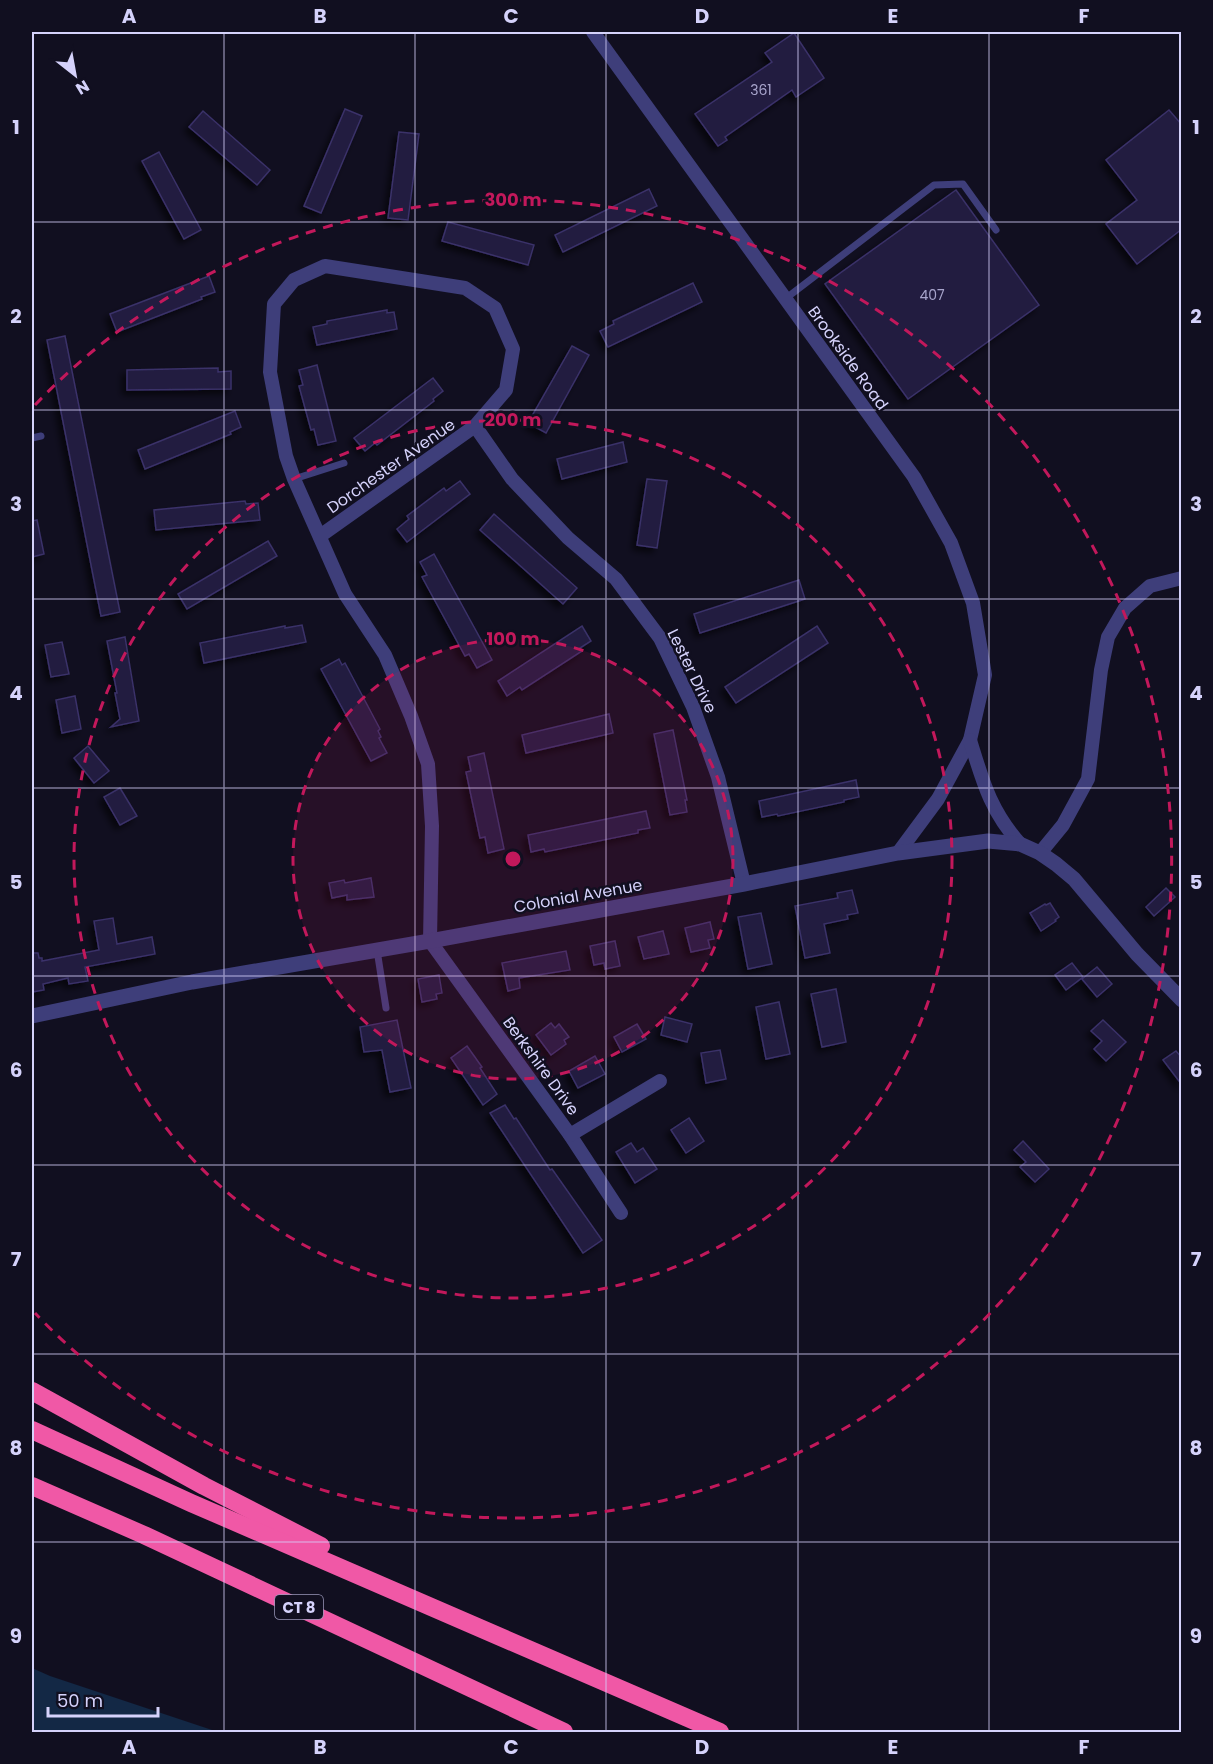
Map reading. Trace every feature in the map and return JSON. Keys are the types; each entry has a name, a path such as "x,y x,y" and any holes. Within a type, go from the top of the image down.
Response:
{"highway":[{"path":"32,1392 204,1486 475,1624"},
{"path":"32,1430 191,1503 720,1732"},
{"name":"CT 8","path":"32,1486 144,1535 564,1732"}],"street":[{"name":"Brookside Road","path":"593,32 914,477 951,543 973,603 985,675 970,740 938,799 898,853"},
{"name":"Dorchester Avenue","path":"320,536 475,426 506,390 513,349 495,308 465,288 325,266 294,280 274,303 270,372 286,456 294,479 345,594 385,656 411,716 428,764 432,825 430,941"},
{"name":"Lester Drive","path":"475,426 512,479 568,537 616,579 660,638 693,707 718,777 744,884"},
{"path":"1040,853 1063,825 1088,779 1101,670 1108,637 1125,608 1150,586 1182,578"},
{"path":"970,740 988,798 1005,827 1020,844"},
{"name":"Colonial Avenue","path":"32,1016 192,982 744,884 898,853 988,841 1020,844 1040,853 1074,879 1137,954 1182,1000"},
{"name":"Berkshire Drive","path":"430,941 570,1135 621,1214"},
{"path":"570,1135 660,1081"}],"lane":[{"path":"785,299 934,185 963,184 996,230"},
{"path":"32,438 41,436"},
{"path":"294,479 344,463"},
{"path":"377,950 386,1008"}],"water":[{"path":"32,1668 50,1676 218,1732 32,1732"}],"building":[{"path":"794,33 824,78 796,97 792,90 725,137 727,140 718,146 695,114 772,62 765,53"},
{"path":"345,109 362,116 321,213 304,206"},
{"path":"1169,110 1182,125 1182,229 1137,264 1106,224 1137,200 1106,160"},
{"path":"203,111 270,170 257,185 189,127"},
{"path":"399,132 419,134 408,220 388,218"},
{"path":"159,152 201,230 184,239 142,161"},
{"path":"649,189 657,206 563,252 555,235"},
{"path":"956,190 1039,305 908,399 825,284"},
{"path":"448,222 534,245 528,265 442,241"},
{"path":"209,276 215,292 117,332 110,314"},
{"path":"693,283 702,302 608,347 600,331 614,324 613,321"},
{"path":"387,310 387,313 394,312 397,329 317,345 313,327 327,324 327,321"},
{"path":"65,336 120,612 101,616 47,340"},
{"path":"572,346 589,355 546,433 528,423"},
{"path":"317,365 336,441 318,445 314,429 311,430 299,386 303,385 299,370"},
{"path":"218,368 218,372 231,371 231,389 127,390 127,370"},
{"path":"433,378 443,391 433,399 434,401 377,445 375,443 365,451 354,438"},
{"path":"235,411 241,427 230,432 231,434 145,469 138,450"},
{"path":"623,442 627,462 562,479 557,459"},
{"path":"647,479 667,481 657,548 637,545"},
{"path":"460,481 470,494 407,542 397,529 409,519 407,516 444,488 446,491"},
{"path":"245,501 246,504 258,503 260,520 156,530 154,510"},
{"path":"494,514 577,588 563,604 480,530"},
{"path":"37,520 44,554 32,557 32,521"},
{"path":"268,541 277,556 187,609 178,594"},
{"path":"434,554 492,660 477,668 469,654 465,656 422,577 427,575 420,562"},
{"path":"799,580 805,599 700,633 694,614"},
{"path":"302,625 306,642 204,663 200,643 285,626 285,628"},
{"path":"582,626 591,641 580,648 582,651 522,690 520,687 507,696 498,681"},
{"path":"817,626 828,643 736,703 725,687"},
{"path":"125,637 139,721 111,727 120,719 107,641"},
{"path":"62,642 69,674 51,677 45,645"},
{"path":"339,659 342,665 345,663 380,729 378,731 381,737 379,738 387,753 371,761 321,669"},
{"path":"75,696 81,729 62,733 56,700"},
{"path":"609,714 613,733 526,753 522,735"},
{"path":"673,730 687,800 685,800 687,812 670,815 654,734"},
{"path":"88,746 109,771 94,783 74,758"},
{"path":"484,753 504,849 488,853 485,837 480,838 466,772 471,771 468,757"},
{"path":"856,780 859,797 778,816 777,814 762,817 759,801"},
{"path":"120,788 137,816 120,825 104,797"},
{"path":"646,811 650,828 638,830 638,833 545,852 544,849 531,852 528,835"},
{"path":"371,878 374,897 347,900 347,895 332,898 329,883 344,880 345,883"},
{"path":"1166,888 1175,897 1154,916 1146,907"},
{"path":"852,890 858,913 847,915 848,919 824,924 830,953 805,958 795,906 838,898 837,893"},
{"path":"1050,903 1059,917 1041,931 1030,913"},
{"path":"761,913 772,964 748,969 738,917"},
{"path":"113,918 117,944 152,937 155,954 85,967 88,981 69,984 68,978 43,984 44,990 32,992 32,953 38,953 42,961 99,950 94,921"},
{"path":"710,922 714,939 708,940 710,948 691,952 685,928"},
{"path":"663,931 669,954 644,959 638,937"},
{"path":"615,941 620,966 605,969 604,963 594,965 590,946"},
{"path":"566,951 570,970 519,978 520,988 508,991 502,963"},
{"path":"1072,963 1083,977 1066,990 1055,975"},
{"path":"1097,967 1112,984 1097,997 1082,979"},
{"path":"439,975 442,993 436,994 437,999 422,1002 418,979"},
{"path":"836,989 846,1042 822,1047 811,994"},
{"path":"779,1002 790,1054 766,1059 756,1007"},
{"path":"665,1017 692,1024 687,1042 661,1035"},
{"path":"397,1020 411,1088 390,1092 382,1050 364,1052 360,1027"},
{"path":"1103,1020 1126,1042 1106,1061 1094,1049 1102,1041 1091,1031"},
{"path":"551,1023 555,1028 559,1024 569,1037 564,1040 566,1044 551,1055 536,1035"},
{"path":"637,1024 646,1039 622,1052 614,1037"},
{"path":"467,1046 497,1094 483,1105 451,1058"},
{"path":"720,1050 726,1079 706,1083 701,1053"},
{"path":"1176,1051 1182,1058 1182,1085 1163,1060"},
{"path":"595,1056 605,1074 578,1088 569,1071"},
{"path":"505,1105 602,1240 583,1253 490,1113"},
{"path":"689,1118 704,1141 686,1153 671,1130"},
{"path":"1023,1141 1049,1169 1035,1182 1020,1167 1026,1162 1014,1150"},
{"path":"631,1143 637,1152 643,1148 657,1169 635,1183 616,1152"}]}
